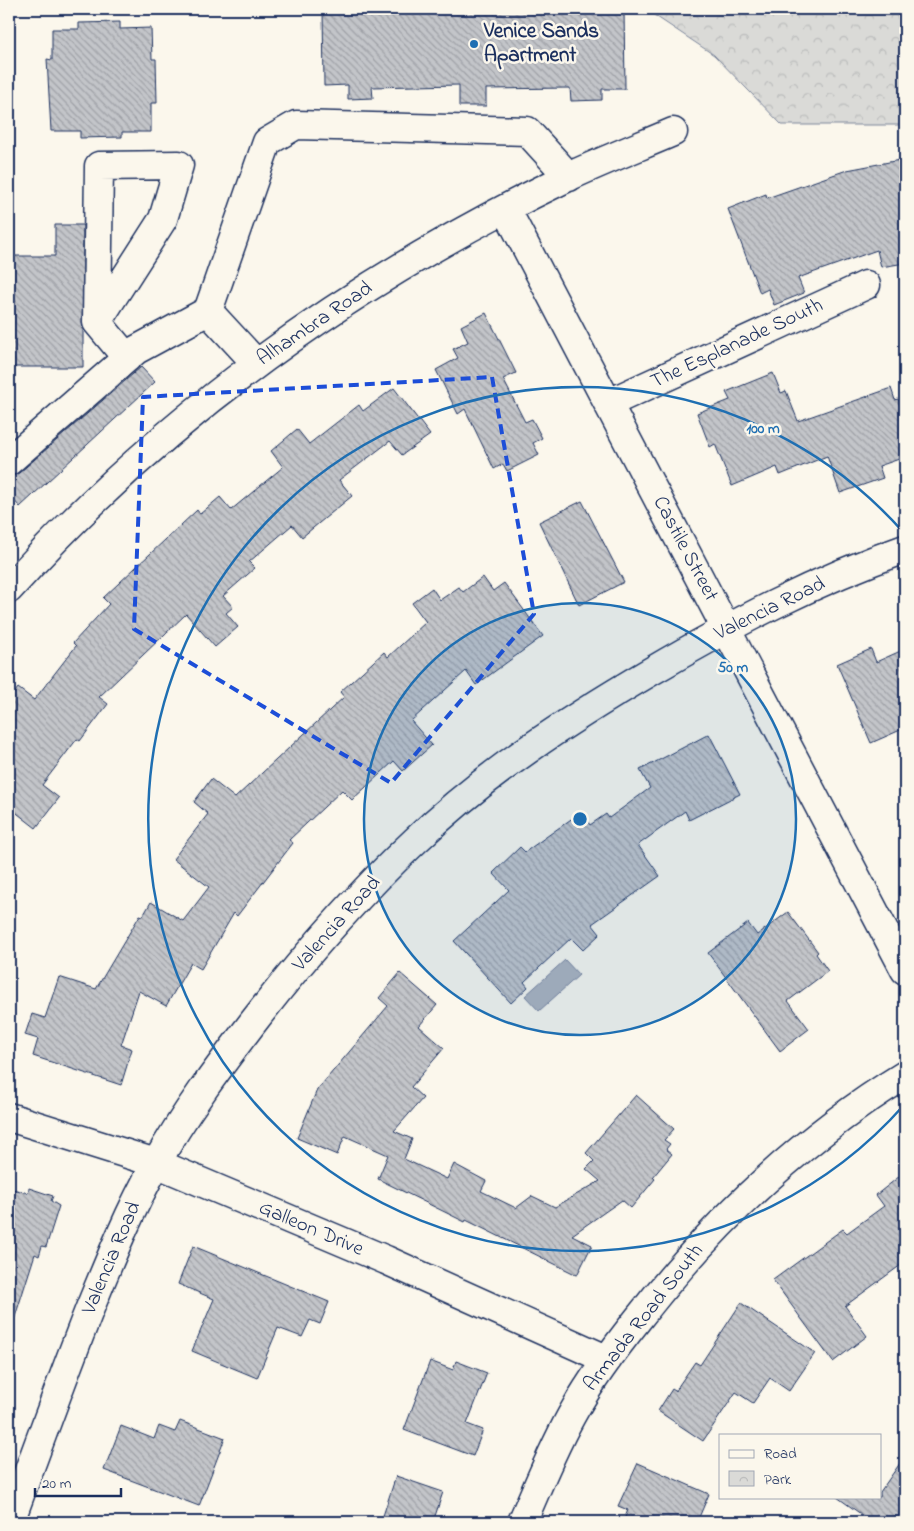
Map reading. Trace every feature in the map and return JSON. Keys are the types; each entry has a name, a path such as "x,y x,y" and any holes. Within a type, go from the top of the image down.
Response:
{"street":[{"path":"9,461 136,350 208,311 267,142 296,125 527,131 569,177"},
{"name":"Alhambra Road","path":"13,578 181,421 309,325 411,260 506,209 569,177 673,132"},
{"path":"97,322 163,219 179,165 99,166 97,322 127,358"},
{"name":"Castile Street","path":"506,209 727,627 905,970"},
{"name":"The Esplanade South","path":"608,403 866,285"},
{"path":"208,311 256,363"},
{"name":"Valencia Road","path":"10,1522 76,1344 119,1236 156,1164 187,1112 222,1062 277,991 371,884 417,839 483,783 582,712 727,627 865,563 905,549"},
{"name":"Armada Road South","path":"522,1522 575,1409 606,1359 675,1271 727,1217 812,1139 876,1093 905,1075"},
{"name":"Galleon Drive","path":"9,1117 156,1164 386,1260 606,1359"}],"highlighted area":[{"path":"492,377 534,614 391,783 134,629 143,397"}],"green space":[{"path":"645,9 905,9 905,125 782,125 714,55"}],"shaded area":[{"path":"565,960 579,975 539,1011 525,996"}],"building":[{"name":"Venice Sands Apartment","path":"323,9 380,9 380,12 624,9 625,89 602,89 602,100 571,101 570,88 486,89 486,106 459,106 459,85 372,87 373,98 348,99 348,85 324,86"},
{"path":"120,22 120,29 151,28 152,59 156,59 157,103 151,103 151,132 122,132 122,137 80,138 80,131 51,131 47,59 52,60 52,29 79,29 79,23"},
{"path":"905,159 905,263 881,267 877,250 798,278 804,293 774,305 768,289 760,293 728,209 766,194 767,198 847,170"},
{"path":"55,225 83,225 83,367 9,367 9,256 55,256"},
{"path":"486,313 516,373 503,379 525,422 532,419 542,438 533,443 539,455 507,471 503,464 494,469 465,409 458,414 436,370 458,358 453,349 468,342 461,326"},
{"path":"141,367 155,382 20,507 9,495 9,477 19,473"},
{"path":"773,373 781,393 786,391 798,421 891,388 895,400 898,399 905,420 905,457 879,466 883,478 840,493 827,456 780,475 777,467 732,486 715,444 710,447 697,413 730,400 726,392"},
{"path":"394,388 430,435 402,455 390,441 339,480 352,496 302,537 292,525 249,562 255,568 223,596 233,607 226,613 238,627 215,647 186,614 99,697 108,704 80,741 77,739 42,785 59,798 36,828 9,807 9,700 18,688 34,700 76,646 73,643 109,604 103,598 197,510 200,514 220,497 231,510 283,467 271,451 297,429 309,444 359,405 363,411"},
{"path":"582,501 624,582 579,605 539,522"},
{"path":"483,577 493,591 504,583 543,636 476,685 466,671 411,721 432,745 403,771 394,761 352,800 342,790 289,840 293,843 237,916 234,913 201,969 191,963 166,1006 139,991 121,1045 132,1049 121,1085 33,1056 38,1039 25,1035 32,1014 45,1018 59,977 96,989 140,915 143,916 151,902 183,921 209,887 173,859 208,814 194,802 211,779 235,798 344,697 340,692 384,652 388,657 426,622 412,603 432,588 440,600 459,587 463,592"},
{"path":"871,649 876,662 905,649 905,728 871,743 837,664"},
{"path":"709,734 740,794 689,820 685,811 638,845 660,876 592,924 600,934 583,950 571,938 524,982 528,987 511,1003 454,941 509,890 493,873 520,847 525,852 581,812 590,825 606,814 609,818 650,788 640,770"},
{"path":"788,912 818,952 816,954 828,971 788,1001 809,1029 780,1051 708,953 748,923 757,935"},
{"path":"400,973 437,1005 419,1026 444,1048 411,1087 423,1098 394,1131 412,1139 404,1159 447,1179 454,1164 486,1181 481,1191 516,1208 532,1196 555,1207 600,1181 586,1169 594,1161 586,1153 636,1095 674,1129 664,1140 670,1144 666,1149 672,1154 653,1177 655,1179 631,1208 622,1200 572,1235 592,1245 577,1275 378,1179 388,1155 345,1136 337,1155 297,1138 317,1090 388,1006 379,998"},
{"path":"905,1172 905,1262 845,1306 867,1336 833,1362 773,1280 843,1229 847,1233 884,1206 876,1195"},
{"path":"9,1188 28,1193 29,1188 53,1196 51,1201 59,1206 46,1247 42,1246 39,1256 35,1254 14,1320 9,1319"},
{"path":"193,1246 329,1302 320,1324 310,1320 302,1337 278,1328 257,1378 192,1351 214,1299 178,1284"},
{"path":"741,1303 815,1353 789,1391 770,1378 753,1403 736,1392 703,1441 658,1411 672,1389 675,1391 695,1362 700,1365"},
{"path":"430,1361 453,1370 456,1361 487,1373 467,1424 483,1430 473,1456 404,1430"},
{"path":"180,1421 225,1438 199,1506 104,1470 121,1426 154,1439 159,1426 175,1432"},
{"path":"905,1456 905,1522 872,1522 838,1498 882,1498 882,1489"},
{"path":"638,1463 709,1494 697,1522 623,1522 628,1510 618,1506"},
{"path":"396,1476 443,1492 433,1522 381,1522"}],"place":[{"name":"Venice Sands Apartment","path":"474,44"}]}
